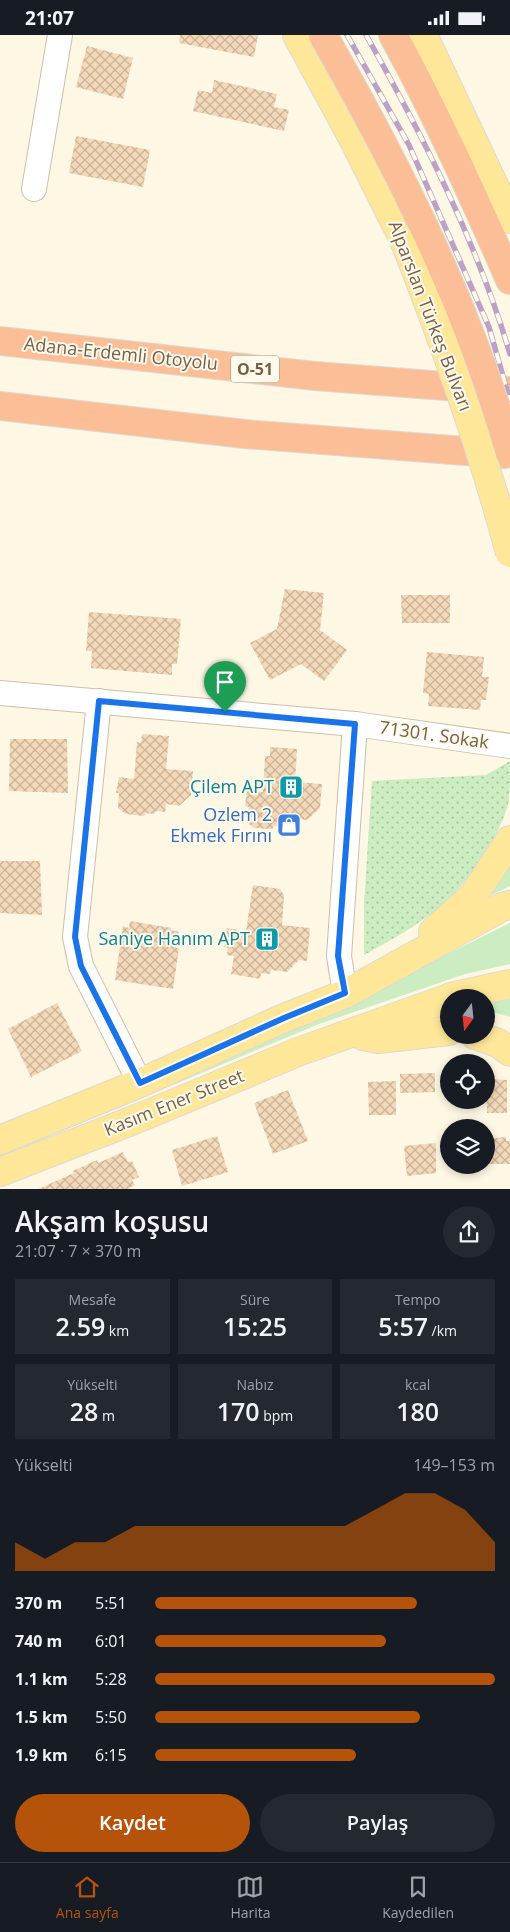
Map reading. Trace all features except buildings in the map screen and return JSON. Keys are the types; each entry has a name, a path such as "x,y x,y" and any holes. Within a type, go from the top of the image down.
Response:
{"highway":[{"name":"Alparslan Türkeş Bulvarı","path":"323,35 406,189 448,280 510,454"},
{"path":"393,35 467,181 510,280"},
{"name":"Adana-Erdemli Otoyolu","path":"0,341 315,376 510,391"},
{"path":"0,406 245,434 510,454"}],"main road":[{"name":"Alparslan Türkeş Bulvarı","path":"297,35 406,242 455,373 492,486 510,553"},
{"path":"423,35 510,219"},
{"path":"345,993 439,928 473,895 510,840"},
{"path":"345,993 502,907 510,905"},
{"name":"Kasım Ener Street","path":"489,989 510,984"},
{"name":"Kasım Ener Street","path":"0,1140 140,1083 284,1018 345,993"},
{"name":"Kasım Ener Street","path":"0,1172 134,1120 298,1052 440,1002"},
{"path":"349,1034 378,1039 440,1032"},
{"path":"495,1042 510,1052"}],"street":[{"path":"34,189 60,35"},
{"name":"71301. Sokak","path":"0,693 355,724 510,746"},
{"path":"99,701 75,937 81,966 140,1083"},
{"path":"345,993 338,956 355,724"}],"green space":[{"path":"510,761 509,800 505,813 494,837 475,868 449,899 419,923 364,955 364,903 372,781 486,775"},
{"path":"510,856 510,886 477,902"},
{"path":"510,923 510,964 465,974 319,1024 0,1157 0,1151 353,1001"},
{"path":"510,995 510,1017 495,1013 495,999"}],"railway":[{"path":"347,35 409,145 489,327 510,401"},
{"path":"366,35 408,112 447,190 482,271 510,354"}],"place":[{"name":"Çilem APT","path":"291,787"},
{"name":"Ozlem 2 Ekmek Fırını","path":"289,825"},
{"name":"Saniye Hanım APT","path":"267,939"}],"route":[{"path":"99,701 225,712 355,724 338,956 345,993 284,1018 140,1083 81,966 75,937 99,701"}]}
